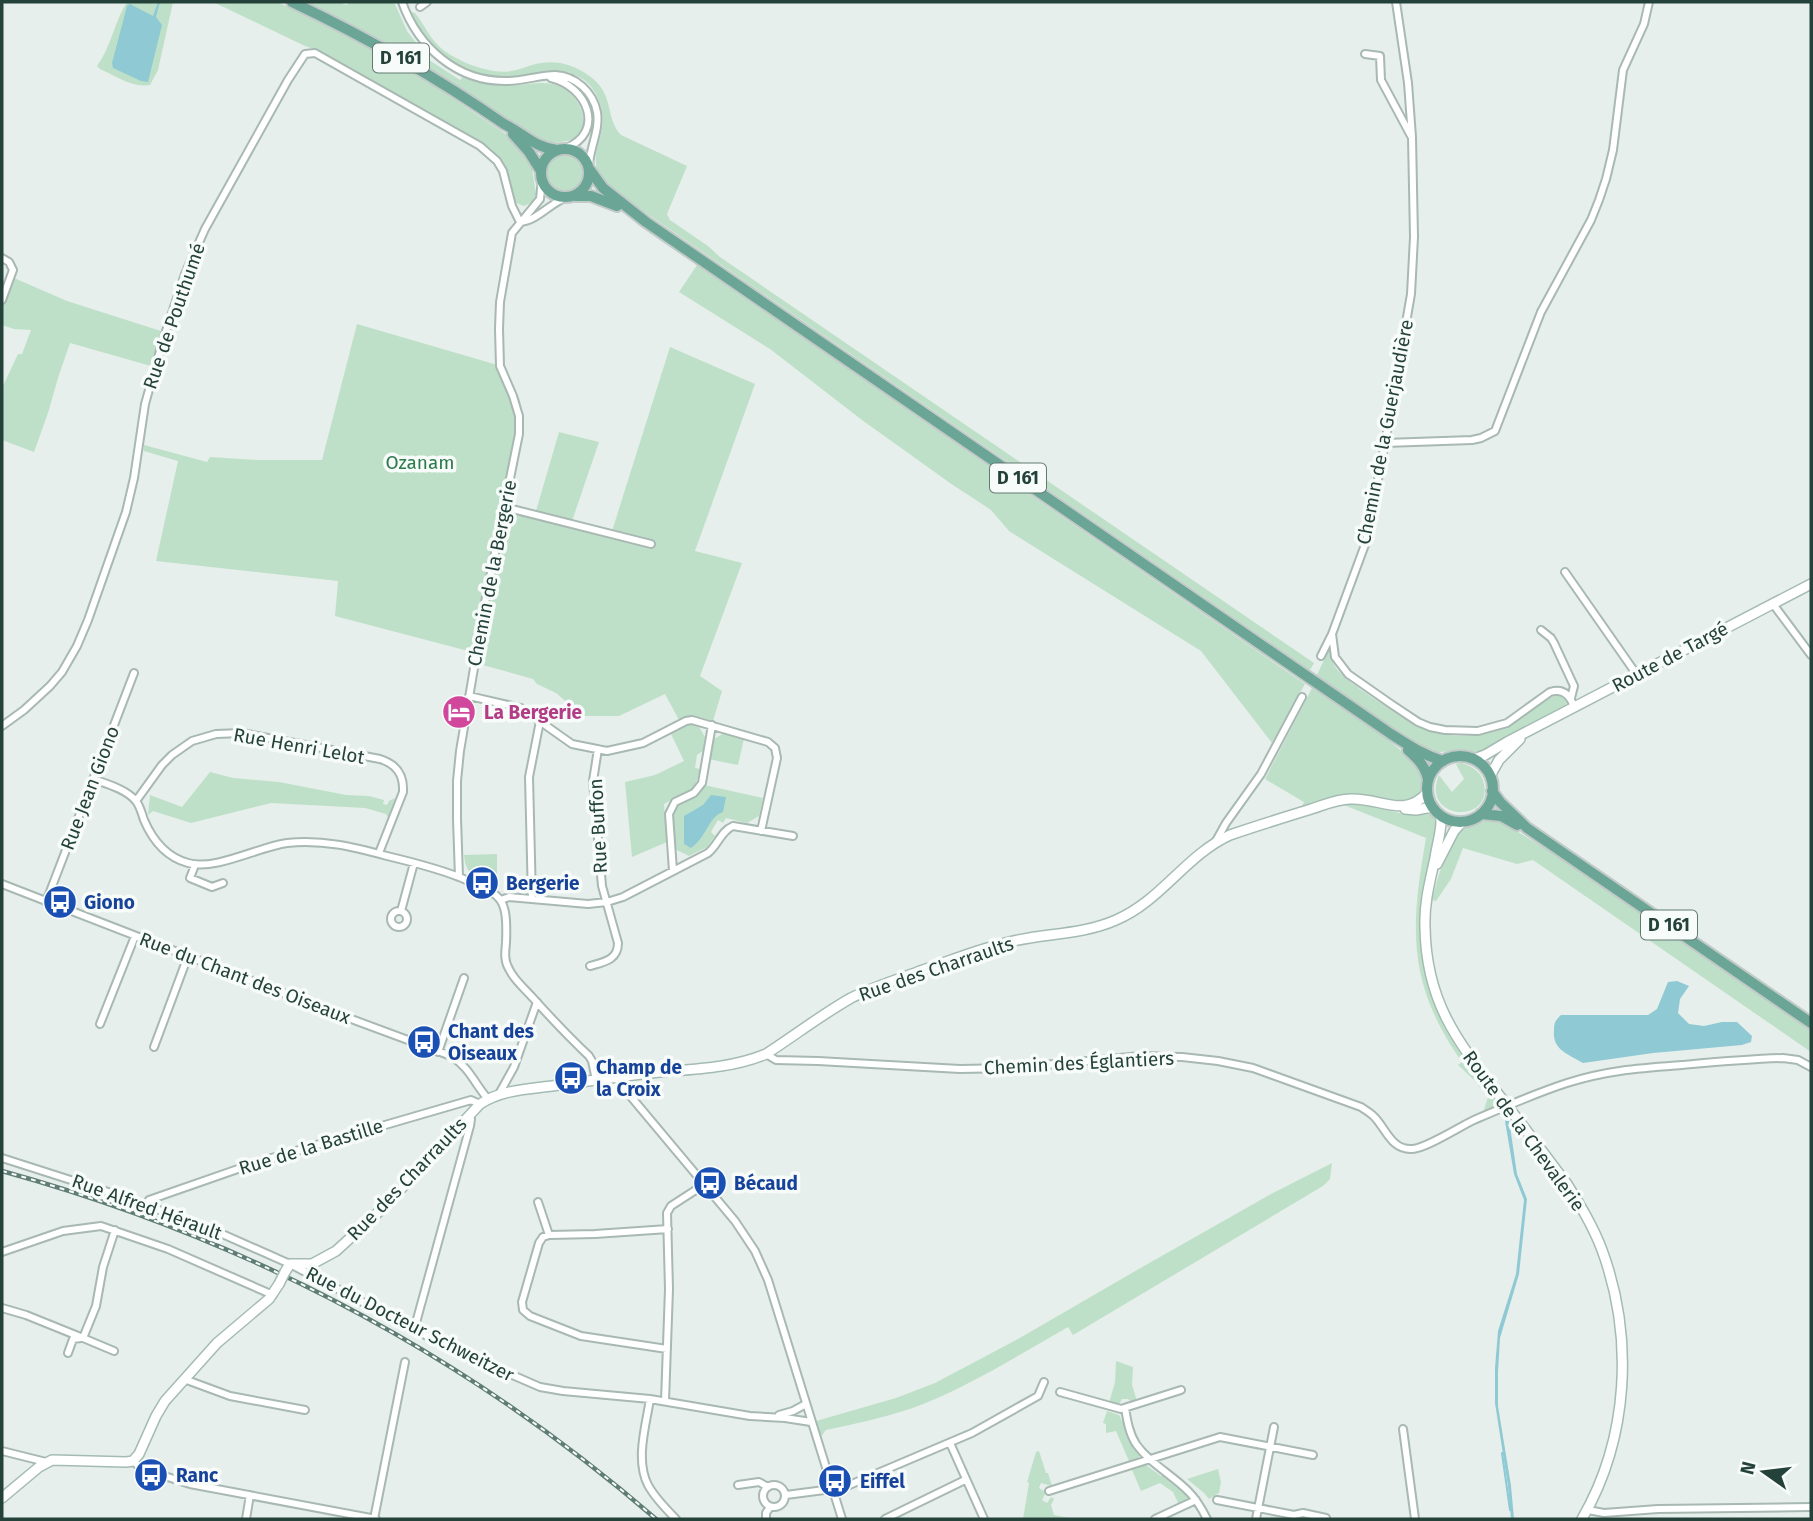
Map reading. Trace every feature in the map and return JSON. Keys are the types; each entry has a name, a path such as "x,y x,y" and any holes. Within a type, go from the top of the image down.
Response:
{"main road":[{"name":"D 161","path":"292,2 412,65 537,145 562,149"},
{"name":"D 161","path":"504,124 529,152 541,175"},
{"path":"562,149 575,150 582,154 589,167 586,186 570,197 552,193 545,187 541,175 545,159 551,152 562,149"},
{"name":"D 161","path":"589,167 603,188 646,222 1391,734 1419,752 1443,761"},
{"name":"D 161","path":"570,197 589,195 599,198 646,222"},
{"name":"D 161","path":"1391,734 1423,766 1428,780"},
{"path":"1464,756 1474,759 1490,776 1492,791 1487,807 1472,819 1451,821 1432,807 1427,793 1428,780 1436,766 1443,761 1464,756"},
{"name":"D 161","path":"1492,791 1527,828 1811,1023"},
{"name":"D 161","path":"1481,814 1501,816 1527,828"}],"street":[{"path":"402,2 411,24 425,44 459,70 501,81 559,75 575,81 585,89 594,103 598,123 590,150 589,167"},
{"path":"420,7 427,2"},
{"name":"Chemin de la Guerjaudière","path":"1321,656 1332,634 1366,542 1411,294 1414,237 1412,137 1408,83 1396,2"},
{"path":"1385,443 1472,440 1495,432 1541,312 1599,200 1612,150 1623,70 1644,24 1649,2"},
{"name":"Rue de Pouthumé","path":"2,726 50,686 62,672 77,646 126,512 145,404 186,274 205,229 305,54 315,53 480,146 501,167 512,206 520,222"},
{"path":"1365,54 1380,56 1381,80 1412,137"},
{"path":"545,77 570,85 586,107 586,132 578,142 562,149"},
{"name":"Chemin de la Bergerie","path":"459,877 457,780 469,696 519,435 519,416 500,366 499,314 512,233 540,199 541,175"},
{"path":"520,222 534,218 556,202 570,197"},
{"path":"2,258 9,262 13,270 2,300"},
{"path":"504,507 651,544"},
{"path":"1565,572 1637,675"},
{"name":"Route de Targé","path":"1474,759 1529,731 1573,702 1637,675 1811,584"},
{"path":"1773,604 1811,655"},
{"path":"1541,630 1554,643 1574,686 1573,702"},
{"path":"1332,634 1335,657 1348,674 1418,722 1430,727 1478,730 1507,723 1556,690 1565,693 1573,702"},
{"name":"Rue Jean Giono","path":"46,902 134,673"},
{"path":"469,696 521,708 572,744 598,750 607,751 643,743 686,721 698,721 768,742 775,748 777,758 761,831"},
{"path":"1216,841 1261,774 1302,697"},
{"path":"532,899 529,777 540,721"},
{"path":"673,871 668,814 675,802 694,793 702,783 712,725"},
{"name":"Route de Targé","path":"1490,776 1499,760 1529,731"},
{"name":"Rue Henri Lelot","path":"136,801 172,755 192,741 216,734 242,733 380,759 395,767 401,774 403,783 379,853"},
{"name":"Rue Buffon","path":"590,966 612,958 618,950 602,886 593,781 598,750"},
{"path":"93,779 121,790 136,801 151,836 159,846 177,859 195,865 212,864 270,846 304,842 335,843 459,877 494,893 501,900 507,919 506,962 512,975 589,1056 596,1080"},
{"name":"Rue des Charraults","path":"318,1262 336,1251 384,1207 481,1101 499,1094 727,1065 753,1059 766,1054 849,999 879,985 992,946 1093,928 1119,919 1160,892 1216,841 1344,799 1364,799 1393,806 1411,805 1420,802 1427,793"},
{"path":"1393,806 1416,810 1432,807"},
{"name":"Route de la Chevalerie","path":"1441,816 1442,828 1425,909 1425,939 1438,1002 1459,1043 1567,1184 1585,1213 1601,1248 1616,1301 1622,1356 1620,1406 1610,1455 1582,1519"},
{"name":"Route de la Chevalerie","path":"1432,875 1454,831 1462,821"},
{"path":"501,900 509,897 588,904 607,902 623,897 712,850 728,828 738,826 793,836"},
{"path":"401,911 414,863"},
{"path":"195,865 190,878 212,887 223,883"},
{"name":"Rue du Chant des Oiseaux","path":"2,884 438,1052 460,1062 468,1069 478,1086 481,1101"},
{"path":"100,1024 135,936"},
{"path":"153,1046 188,956"},
{"path":"438,1052 464,978"},
{"path":"499,1094 514,1067 537,1002"},
{"name":"Chemin des Églantiers","path":"766,1054 776,1060 960,1069 1012,1068 1140,1056 1218,1061 1272,1074 1361,1107 1371,1113 1393,1142 1410,1150 1421,1148 1474,1120 1598,1073 1783,1058 1798,1060 1811,1067"},
{"path":"619,1077 622,1086 736,1221 761,1264 842,1519"},
{"path":"478,1086 481,1101"},
{"name":"Rue de la Bastille","path":"146,1204 149,1200 258,1162 463,1102 481,1101"},
{"path":"414,1329 470,1126 469,1115"},
{"name":"Rue Alfred Hérault","path":"2,1158 146,1204 220,1233 288,1268"},
{"path":"665,1401 669,1289 667,1213 671,1206 705,1184"},
{"path":"538,1202 549,1235"},
{"path":"2,1252 63,1231 101,1226 167,1249 272,1295"},
{"path":"667,1349 581,1336 530,1316 523,1310 522,1302 538,1243 543,1237 668,1229"},
{"path":"83,1338 96,1306 103,1267 115,1230"},
{"path":"2,1498 46,1462 58,1459 133,1461 165,1401 217,1343 272,1295 288,1268 318,1262"},
{"path":"312,1275 318,1262"},
{"name":"Rue du Docteur Schweitzer","path":"288,1268 312,1275 450,1348 540,1387 665,1401 762,1418 811,1422"},
{"path":"2,1308 114,1351"},
{"path":"68,1353 73,1339 83,1338"},
{"path":"133,1461 142,1469 181,1482 375,1519 405,1362"},
{"path":"184,1379 230,1396 305,1410"},
{"path":"786,1495 833,1490 950,1443 1038,1396 1044,1382"},
{"path":"1060,1392 1115,1409 1181,1390"},
{"path":"650,1399 643,1466 654,1495 676,1519"},
{"path":"762,1418 784,1415 806,1404"},
{"path":"1125,1408 1130,1432 1136,1444 1184,1487 1196,1500 1207,1519"},
{"path":"1256,1519 1274,1427"},
{"path":"1403,1430 1415,1519"},
{"path":"1049,1491 1220,1437 1313,1455"},
{"path":"950,1443 984,1519"},
{"path":"2,1451 46,1462"},
{"path":"885,1519 965,1480"},
{"path":"738,1485 759,1482 768,1487 778,1486 786,1495 782,1506 770,1507 764,1498 768,1487"},
{"path":"246,1519 250,1494"},
{"path":"1156,1519 1196,1500"},
{"path":"1217,1500 1294,1515 1303,1513 1326,1518"},
{"path":"766,1519 770,1507"},
{"path":"1588,1510 1604,1513 1658,1509 1811,1507"}],"green space":[{"path":"127,2 173,2 158,70 150,85 130,83 97,66"},
{"path":"213,2 278,2 377,51 433,85 510,137 531,162 536,194 533,202 524,206 516,203 502,162 477,139 317,50"},
{"path":"306,2 338,2 346,5 351,2 394,2 407,31 417,44 415,48 426,58 460,80 463,77 499,86 549,83 563,88 579,104 583,126 573,139 547,143 533,138 421,63"},
{"path":"410,12 415,13 441,48 474,66 503,72 554,62 568,65 588,75 603,90 613,121 621,135 687,166 667,214 670,220 720,257 1314,663 1310,670 612,189 600,177 597,169 596,153 603,118 594,90 584,80 558,71 512,77 480,74 465,68 439,50 418,26"},
{"path":"566,153 580,159 586,173 580,187 566,193 552,187 546,173 552,159"},
{"path":"697,265 1305,684 1272,743 1201,651 1009,531 991,510 862,420 770,349 679,292"},
{"path":"14,278 67,301 161,331 151,366 70,343 34,452 2,440 2,388 18,354 22,354 31,330 2,325 2,307"},
{"name":"Ozanam","path":"357,324 494,364 507,372 520,401 523,417 522,439 508,505 536,511 559,432 599,442 572,521 612,531 670,347 755,384 695,551 742,563 700,676 722,691 713,721 700,717 679,720 665,694 619,716 583,716 556,693 537,684 533,679 479,664 472,652 335,616 338,581 156,561 178,461 144,451 144,445 207,462 210,457 322,460"},
{"path":"1330,647 1336,668 1342,675 1418,726 1440,734 1466,736 1491,732 1513,723 1549,697 1564,697 1567,703 1563,709 1483,751 1425,750 1317,675"},
{"path":"1312,688 1407,756 1423,778 1417,799 1405,801 1353,793 1301,808 1304,802 1265,779"},
{"path":"688,725 698,725 705,737 703,751 697,755 695,768 700,769 696,783 688,792 664,804 667,842 632,857 625,782 655,775 684,761 671,734"},
{"path":"724,733 744,739 738,765 708,759 711,741"},
{"path":"1461,763 1479,773 1484,784 1484,797 1478,806 1457,812 1439,801 1436,790 1439,775 1452,792 1464,779 1456,764"},
{"path":"210,772 233,778 369,796 384,800 383,804 387,805 395,798 388,817 365,808 271,803 191,823 153,811 148,815 150,795 182,807"},
{"path":"704,785 763,798 759,816 747,823 726,818 723,823 718,820 711,832 715,836 707,847 689,856 675,849 672,815 678,804 697,795"},
{"path":"1344,805 1368,805 1408,815 1430,814 1436,821 1422,913 1424,965 1440,1016 1454,1043 1499,1103 1483,1113 1488,1097 1458,1065 1462,1062 1444,1034 1422,981 1416,928 1426,838"},
{"path":"1488,820 1502,822 1554,854 1811,1030 1811,1052 1533,860 1517,864 1463,848 1451,879 1436,901 1432,900 1443,862 1457,834 1462,829"},
{"path":"497,854 497,888 471,873 464,855"},
{"path":"1332,1163 1330,1179 1323,1186 1073,1335 1068,1327 951,1392 910,1409 826,1430 820,1438 816,1421 896,1398 935,1383 1018,1339 1271,1194"},
{"path":"1116,1361 1133,1367 1132,1385 1137,1401 1132,1403 1128,1399 1122,1399 1118,1406 1109,1403 1115,1382"},
{"path":"1107,1411 1119,1415 1124,1421 1130,1439 1140,1455 1137,1460 1129,1461 1116,1431 1106,1433 1106,1424 1103,1423"},
{"path":"1039,1451 1052,1486 1041,1483 1039,1488 1045,1494 1042,1500 1047,1503 1051,1497 1054,1499 1051,1505 1054,1515 1074,1519 1023,1519 1027,1482 1036,1452"},
{"path":"1146,1465 1163,1475 1187,1495 1187,1499 1179,1505 1173,1492 1160,1483 1141,1491 1132,1470"},
{"path":"1218,1469 1221,1482 1219,1493 1209,1499 1187,1479"}],"water":[{"path":"158,2 156,17 162,25 148,82 141,81 113,68 112,63 127,6 130,4 153,16"},
{"path":"711,795 726,797 723,812 714,818 691,848 684,844 684,816 703,805"},
{"path":"1677,981 1689,986 1680,999 1678,1013 1689,1024 1704,1026 1737,1022 1752,1036 1751,1042 1583,1063 1558,1047 1554,1037 1554,1025 1561,1015 1648,1015 1657,1009 1668,982"},
{"path":"1508,1113 1517,1174 1527,1199 1519,1274 1500,1338 1498,1372 1498,1406 1514,1519 1511,1519 1495,1403 1498,1331 1516,1274 1524,1200 1514,1174 1504,1115"}],"waterway":[{"path":"1502,1453 1510,1510"}],"railway":[{"path":"2,1171 92,1198 180,1230 265,1267 348,1308 429,1354 507,1404 583,1459 656,1519"}],"place":[{"name":"La Bergerie","path":"459,712"},
{"name":"Bergerie","path":"482,883"},
{"name":"Giono","path":"60,902"},
{"name":"Chant des Oiseaux","path":"424,1042"},
{"name":"Champ de la Croix","path":"571,1078"},
{"name":"Bécaud","path":"710,1183"},
{"name":"Ranc","path":"151,1475"},
{"name":"Eiffel","path":"835,1481"}]}
